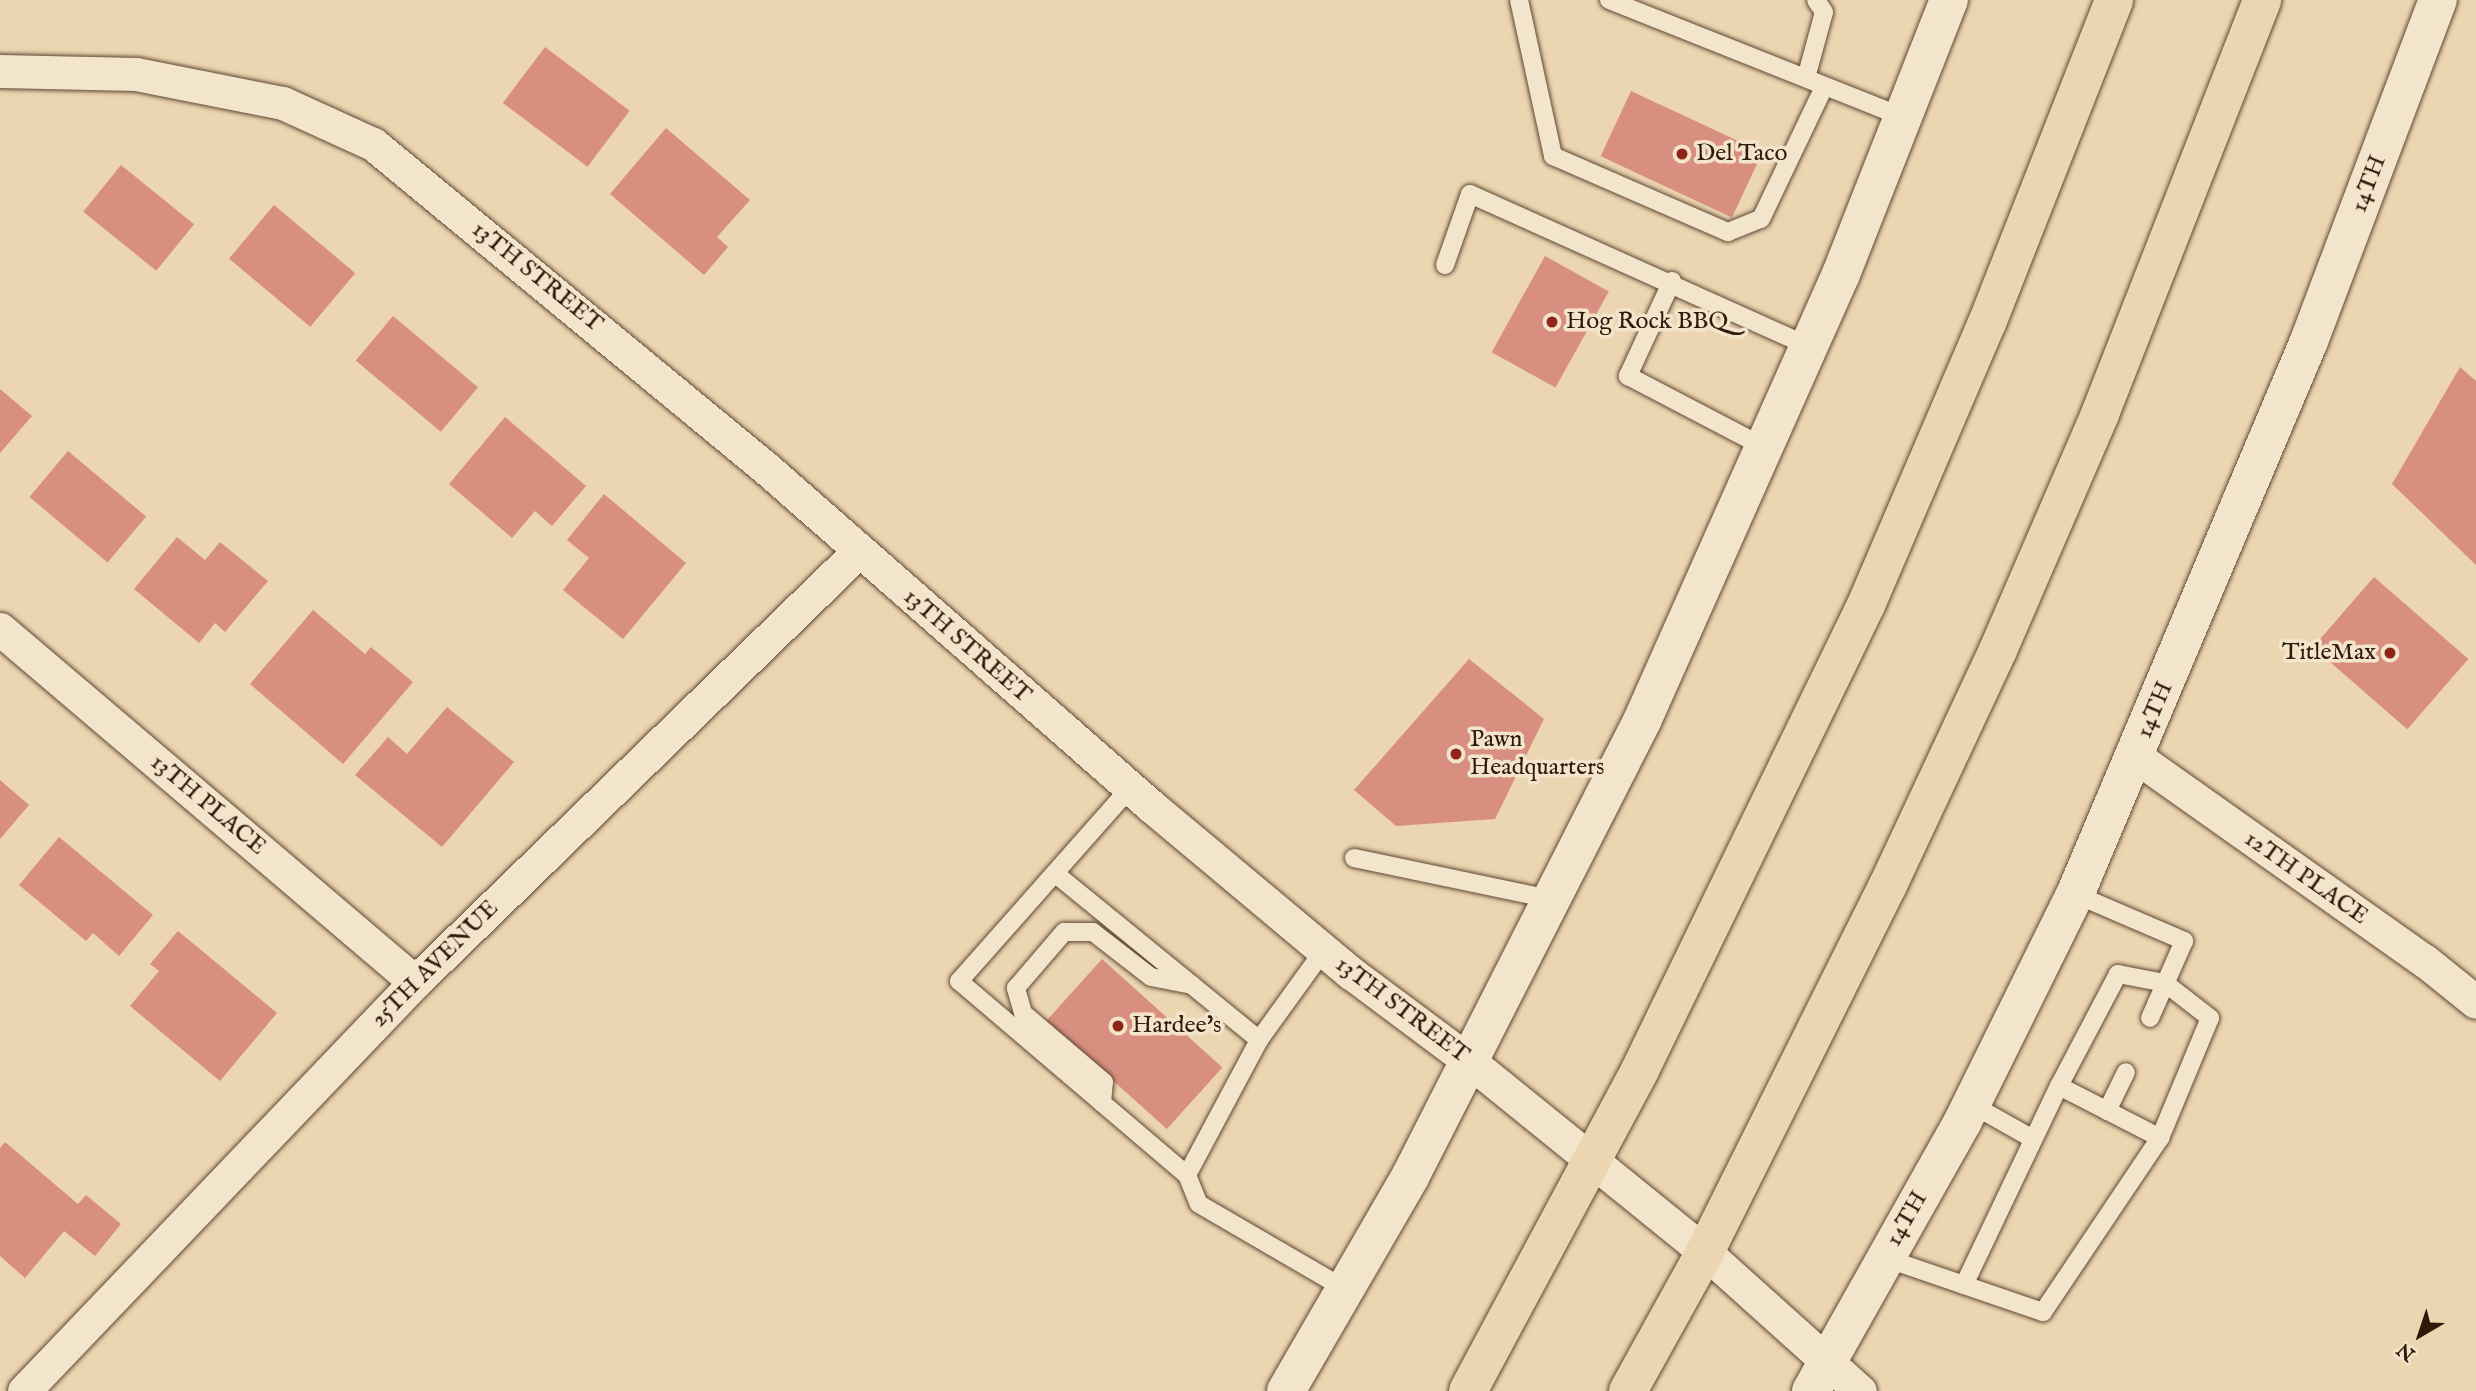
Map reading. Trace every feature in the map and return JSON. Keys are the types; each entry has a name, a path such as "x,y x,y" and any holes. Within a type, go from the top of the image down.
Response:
{"highway":[{"path":"1468,1391 1592,1160 1734,885 1866,605 1987,323 2114,0"},
{"path":"1628,1391 1705,1252 1882,897 1998,650 2100,414 2262,0"}],"street":[{"path":"1286,1391 1345,1289 1469,1061 1642,721 1809,346 1949,0"},
{"name":"14TH","path":"1819,1376 1971,1104 2074,894 2135,756 2309,341 2438,0"},
{"name":"13TH STREET","path":"0,71 136,74 283,103 373,144 591,322 1130,788 1324,950 1469,1061 1705,1252 1819,1376 1860,1391"},
{"name":"25TH AVENUE","path":"24,1391 415,982 859,551"},
{"name":"13TH PLACE","path":"0,629 415,982"},
{"name":"12TH PLACE","path":"2135,756 2425,961 2476,1002"}],"lane":[{"path":"1519,0 1553,156 1728,232 1761,219 1824,87"},
{"path":"1609,0 1903,117"},
{"path":"1806,78 1824,12 1816,0"},
{"path":"1445,265 1470,194 1672,281 1809,346"},
{"path":"1672,281 1628,376 1764,447"},
{"path":"1130,788 1057,875 958,981 1187,1175 1199,1204 1345,1289"},
{"path":"1354,858 1551,899"},
{"path":"1057,875 1259,1040"},
{"path":"2074,894 2184,941 2150,1018"},
{"path":"1102,1103 1104,1082 1023,1013 1016,988 1064,932 1093,932 1151,977 1192,985"},
{"path":"1187,1175 1259,1040 1324,950"},
{"path":"1885,1258 1964,1285 2043,1311 2160,1138 2210,1018 2165,983 2118,974 2059,1086 1964,1285"},
{"path":"2107,1111 2126,1072"},
{"path":"2059,1086 2160,1138"},
{"path":"1971,1104 2033,1139"}],"building":[{"path":"545,47 630,111 588,167 503,103"},
{"name":"Del Taco","path":"1631,91 1762,152 1732,218 1601,156"},
{"path":"666,128 750,200 717,237 728,247 704,275 610,194"},
{"path":"121,165 194,224 156,271 83,212"},
{"path":"274,205 355,273 310,327 229,259"},
{"name":"Hog Rock BBQ","path":"1545,256 1609,291 1556,388 1492,352"},
{"path":"393,316 478,387 441,432 356,360"},
{"path":"2460,367 2476,381 2476,565 2392,484"},
{"path":"0,389 32,416 0,453"},
{"path":"505,417 586,486 552,526 535,511 512,538 449,484"},
{"path":"68,451 146,517 108,563 29,497"},
{"path":"604,494 686,563 623,639 563,590 589,558 567,540"},
{"path":"177,537 205,560 220,542 268,581 225,632 215,623 199,643 134,589"},
{"name":"TitleMax","path":"2374,577 2468,659 2407,729 2313,647"},
{"path":"313,610 365,654 371,647 413,682 343,764 250,684"},
{"name":"Pawn Headquarters","path":"1469,659 1544,719 1495,819 1396,826 1354,790"},
{"path":"447,707 514,762 442,847 355,775 388,737 407,754"},
{"path":"0,780 29,805 0,839"},
{"path":"59,837 153,915 119,956 93,933 86,941 19,885"},
{"path":"178,931 277,1013 220,1081 130,1006 159,971 150,964"},
{"path":"1102,959 1222,1067 1167,1129 1046,1021"},
{"path":"5,1142 78,1204 86,1195 121,1224 95,1256 64,1231 25,1278 0,1256 0,1148"}],"place":[{"name":"Del Taco","path":"1682,154"},
{"name":"Hog Rock BBQ","path":"1552,322"},
{"name":"TitleMax","path":"2390,653"},
{"name":"Pawn Headquarters","path":"1456,754"},
{"name":"Hardee's","path":"1118,1026"}]}
